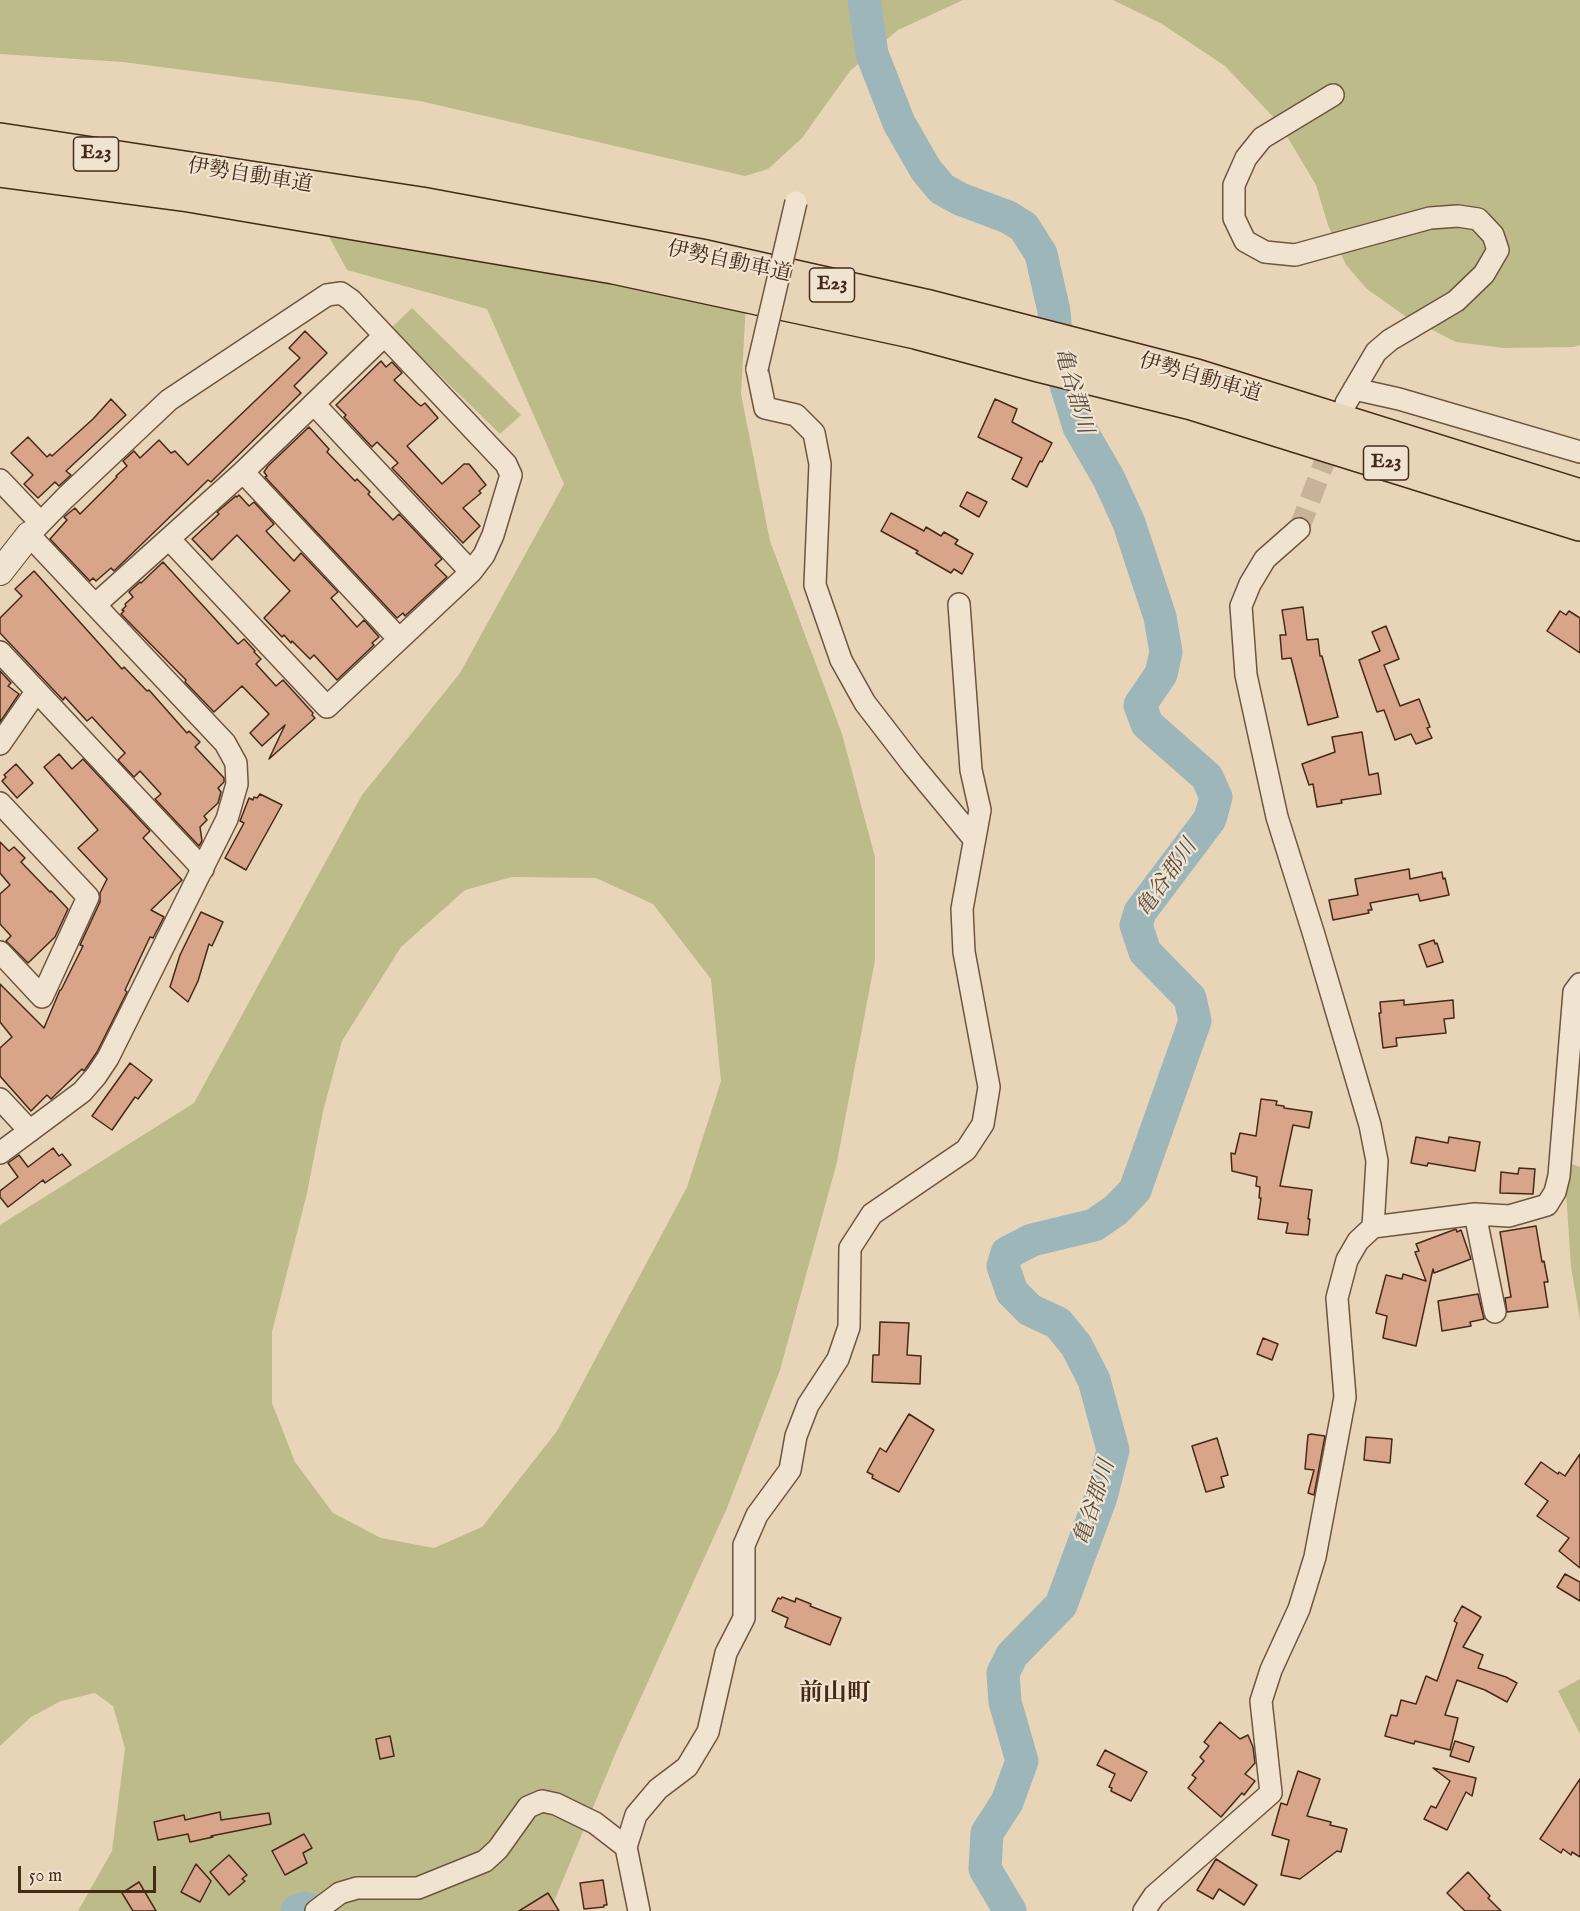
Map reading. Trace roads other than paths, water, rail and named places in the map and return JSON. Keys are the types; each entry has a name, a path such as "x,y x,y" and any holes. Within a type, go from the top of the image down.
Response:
{"highway":[{"name":"伊勢自動車道","path":"0,140 190,181"},
{"name":"伊勢自動車道","path":"0,170 190,181 422,204 617,254 706,257 925,306 1041,351 1194,389 1580,496"},
{"name":"伊勢自動車道","path":"1194,389 1580,524"}],"street":[{"path":"1333,95 1262,138 1246,158 1234,185 1234,218 1245,241 1265,252 1295,255 1430,218 1458,216 1478,219 1493,235 1498,250 1484,274 1456,301 1390,340 1376,352 1350,396 1399,399 1580,452"},
{"path":"796,202 757,369 765,408 796,415 814,433 820,465 815,585 841,660 865,703 974,839"},
{"path":"0,572 35,528 169,400 327,295 340,293 351,300 506,464 511,476 493,535 484,555 471,572 327,708 170,540"},
{"path":"95,605 170,540 384,336"},
{"path":"314,404 471,572"},
{"path":"243,472 399,639"},
{"path":"0,480 95,605 225,743 236,763 237,784 227,819 108,1058 82,1092 0,1153"},
{"path":"1299,529 1265,559 1250,584 1241,606 1246,675 1277,817 1370,1125 1377,1161 1373,1227"},
{"path":"639,1911 626,1847 636,1815 657,1789 687,1767 708,1732 726,1653 744,1618 744,1545 757,1515 790,1470 796,1436 808,1406 838,1359 849,1327 850,1248 872,1214 966,1150 983,1124 989,1087 964,952 962,909 980,810 971,770 959,604"},
{"path":"0,652 203,868"},
{"path":"0,744 36,692"},
{"path":"0,803 88,897 42,997 0,952"},
{"path":"1144,1911 1154,1896 1271,1793 1261,1701 1271,1670 1299,1609 1315,1557 1345,1397 1337,1299 1347,1260 1358,1241 1373,1227 1475,1214 1509,1216 1546,1205 1555,1192 1559,1176 1574,993 1580,984"},
{"path":"0,1099 30,1131"},
{"path":"1475,1214 1495,1312"},
{"path":"316,1911 340,1893 357,1888 418,1888 485,1861 498,1849 528,1807 542,1801 556,1804 596,1823 626,1847"}],"waterway":[{"name":"亀谷郡川","path":"864,0 872,54 899,123 926,170 942,189 960,199 1008,217 1024,227 1041,254 1054,311 1058,359 1079,427 1109,479 1129,523 1160,617 1166,652 1161,674 1140,705 1147,724 1207,777 1216,797 1210,819 1140,912 1136,925 1145,952 1190,998 1195,1021 1135,1190 1116,1210 1094,1225 1032,1240 1007,1253 1003,1266 1012,1292 1030,1310 1058,1323 1076,1345 1094,1380 1113,1450 1101,1497 1061,1605 1012,1655 1003,1673 1005,1702 1022,1761 1007,1802 987,1833 985,1869 1010,1911"},
{"path":"297,1911 305,1908"}],"tunnel":[{"path":"1299,529 1334,437"}],"district":[{"name":"前山町","path":"835,1695"}]}
